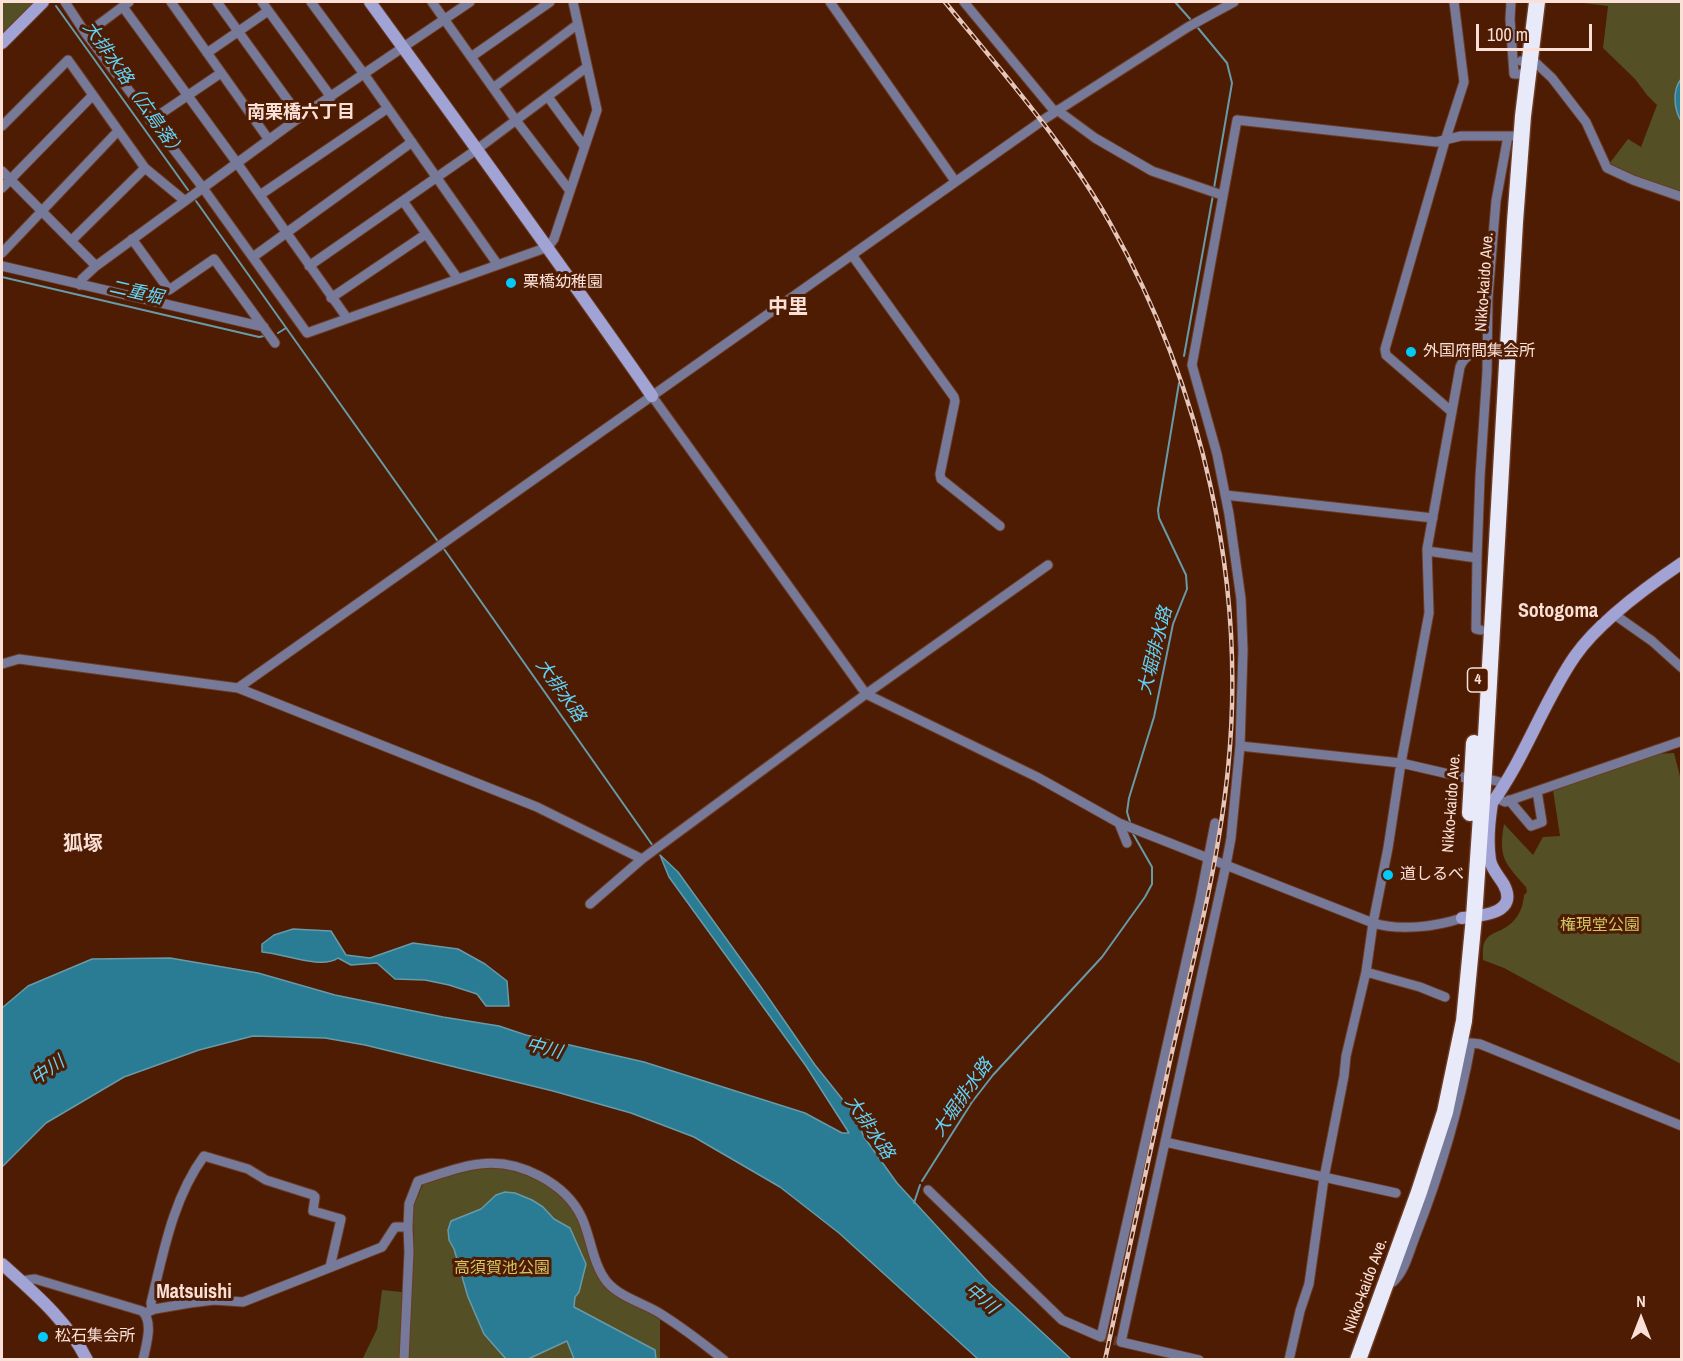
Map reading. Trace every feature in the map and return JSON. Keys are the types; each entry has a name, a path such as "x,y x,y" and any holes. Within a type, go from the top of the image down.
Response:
{"highway":[{"name":"Nikko-kaido Ave.","path":"1360,1353 1384,1282 1444,1075 1468,918 1484,772 1527,2"},
{"name":"Nikko-kaido Ave.","path":"1468,918 1481,630 1511,136 1537,2"}],"street":[{"path":"2,43 43,2"},
{"path":"65,2 200,190 253,257 307,333 548,247 557,234 597,110 573,2"},
{"path":"171,2 269,140"},
{"path":"217,2 300,117"},
{"path":"262,2 331,97"},
{"path":"311,2 498,265"},
{"path":"370,2 548,247 866,694 1037,777 1119,823 1373,923 1396,927 1416,927 1500,911 1506,899 1506,890 1490,861 1488,823 1492,803 1576,654 1615,615 1682,563"},
{"path":"432,2 515,119 570,191"},
{"path":"80,285 82,279 132,239 300,117 470,2"},
{"path":"471,57 550,2"},
{"path":"830,2 956,181"},
{"path":"964,2 1056,111 1095,138 1152,171 1222,195"},
{"path":"238,688 1056,111 1188,27 1234,2"},
{"path":"1452,412 1386,355 1385,349 1444,141 1464,82 1454,2"},
{"path":"1511,2 1514,74 1523,66 1536,63 1552,78 1586,122 1607,168 1633,180 1682,197"},
{"path":"86,34 126,4 186,95 347,318"},
{"path":"207,53 268,11"},
{"path":"493,88 578,24"},
{"path":"2,126 68,60 145,168 185,201"},
{"path":"309,267 476,150 587,67"},
{"path":"150,120 221,73"},
{"path":"2,188 93,95"},
{"path":"548,97 585,146"},
{"path":"260,195 388,108"},
{"path":"1199,1359 1121,1342 1226,865 1240,746 1244,650 1241,599 1225,495 1192,365 1237,120 1425,141 1444,141 1461,136 1511,136 1496,201 1488,297 1476,558 1476,629 1481,630"},
{"path":"2,253 118,131"},
{"path":"253,257 412,142"},
{"path":"71,241 145,168"},
{"path":"2,171 96,267"},
{"path":"403,201 458,279"},
{"path":"332,298 426,234"},
{"path":"132,239 169,290 214,259 275,343"},
{"path":"852,255 954,397 941,479 1000,526"},
{"path":"2,267 264,327"},
{"path":"1289,1359 1309,1284 1324,1178 1346,1056 1366,972 1429,613 1427,551 1452,412 1462,362 1476,352 1487,350"},
{"path":"1225,495 1433,518"},
{"path":"1427,551 1476,558"},
{"path":"590,904 644,858 866,694 1048,565"},
{"path":"1615,615 1653,641 1682,668"},
{"path":"2,664 19,659 238,688 537,807 644,858"},
{"path":"1496,798 1501,801 1509,800 1680,742 1682,753"},
{"path":"1240,746 1401,763 1466,778"},
{"path":"1488,779 1504,783"},
{"path":"1509,800 1531,826 1542,822 1537,791"},
{"path":"928,1190 1062,1320 1101,1337 1200,900 1215,822"},
{"path":"1119,823 1127,843"},
{"path":"1366,972 1420,987 1445,997"},
{"path":"1384,1282 1396,1279 1402,1269 1427,1209 1456,1117 1471,1043 1480,1044 1682,1126"},
{"path":"1165,1142 1396,1192"},
{"path":"143,1359 148,1311 173,1217 192,1173 204,1156 248,1169 266,1180 313,1195 315,1197 313,1210 341,1219 330,1267"},
{"path":"404,1359 409,1204 418,1181 481,1163 507,1165 537,1175 564,1192 577,1207 588,1232 600,1272 612,1287 660,1314 724,1359"},
{"path":"21,1281 29,1278 35,1279 148,1311 214,1300 243,1302 382,1247 395,1227 408,1227"},
{"path":"2,1264 72,1334 87,1359"},
{"path":"706,1359 709,1349"}],"green space":[{"path":"2,2 34,3 2,35"},
{"path":"1574,2 1681,2 1681,194 1637,180 1609,164 1628,139 1641,147 1657,105 1635,79 1603,48 1608,6"},
{"name":"権現堂公園","path":"1674,753 1682,784 1681,1064 1504,968 1483,960 1483,945 1492,934 1515,920 1527,892 1526,887 1505,859 1502,845 1504,824 1533,855 1543,837 1560,836 1553,790 1656,754"},
{"name":"高須賀池公園","path":"488,1165 529,1174 546,1183 573,1208 611,1290 660,1319 660,1359 408,1360 414,1237 412,1209 424,1182"},
{"path":"382,1290 402,1292 400,1359 362,1360 377,1329"}],"water":[{"path":"1681,79 1681,121 1675,100 1676,89"},
{"name":"中川","path":"660,855 678,872 815,1065 855,1115 864,1137 897,1183 988,1282 1071,1359 978,1359 839,1233 780,1187 694,1137 631,1113 553,1091 365,1045 325,1038 253,1036 199,1050 124,1077 46,1123 2,1167 2,1008 28,986 92,959 170,958 258,973 335,995 499,1026 526,1035 644,1062 805,1113 842,1133 849,1133 806,1066 669,877"},
{"path":"293,929 331,931 346,955 370,958 413,943 458,949 485,964 507,981 509,1006 486,1006 477,994 449,985 425,980 395,979 377,963 351,965 338,958 331,961 312,962 262,952 262,944 274,935"},
{"path":"505,1192 515,1193 532,1200 543,1207 554,1219 570,1228 586,1264 574,1307 655,1350 656,1359 574,1359 567,1341 528,1359 506,1359 484,1334 468,1297 454,1249 449,1240 448,1230 451,1221 481,1209 496,1195"}],"waterway":[{"name":"大堀排水路","path":"1175,2 1191,20"},
{"name":"大排水路（広島落）","path":"56,6 188,190"},
{"name":"大堀排水路","path":"1198,28 1227,63 1232,83 1214,188"},
{"name":"大堀排水路","path":"1184,356 1213,195"},
{"name":"大排水路","path":"196,201 439,543"},
{"name":"二重堀","path":"2,277 259,337 264,336"},
{"name":"二重堀","path":"278,333 286,328"},
{"name":"大堀排水路","path":"1130,822 1127,812 1129,798 1154,717 1173,624 1187,589 1186,575 1159,518 1158,510 1179,383"},
{"name":"大排水路","path":"444,549 653,846"},
{"name":"大堀排水路","path":"922,1181 972,1102 993,1075 1102,957 1145,897 1152,884 1152,867 1132,832"},
{"name":"大堀排水路","path":"914,1203 920,1185"}],"tunnel":[{"path":"1101,1337 1121,1342"}],"railway":[{"path":"945,2 1032,109 1073,164 1110,223 1142,286 1170,351 1193,418 1211,487 1223,556 1231,627 1232,698 1224,806 1204,916 1105,1360"}],"place":[{"name":"栗橋幼稚園","path":"511,283"},
{"name":"外国府間集会所","path":"1411,352"},
{"name":"道しるべ","path":"1388,875"},
{"name":"松石集会所","path":"43,1337"}],"district":[{"name":"南栗橋六丁目","path":"301,113"},
{"name":"中里","path":"788,308"},
{"name":"Sotogoma","path":"1558,612"},
{"name":"狐塚","path":"83,845"},
{"name":"Matsuishi","path":"194,1293"}]}
